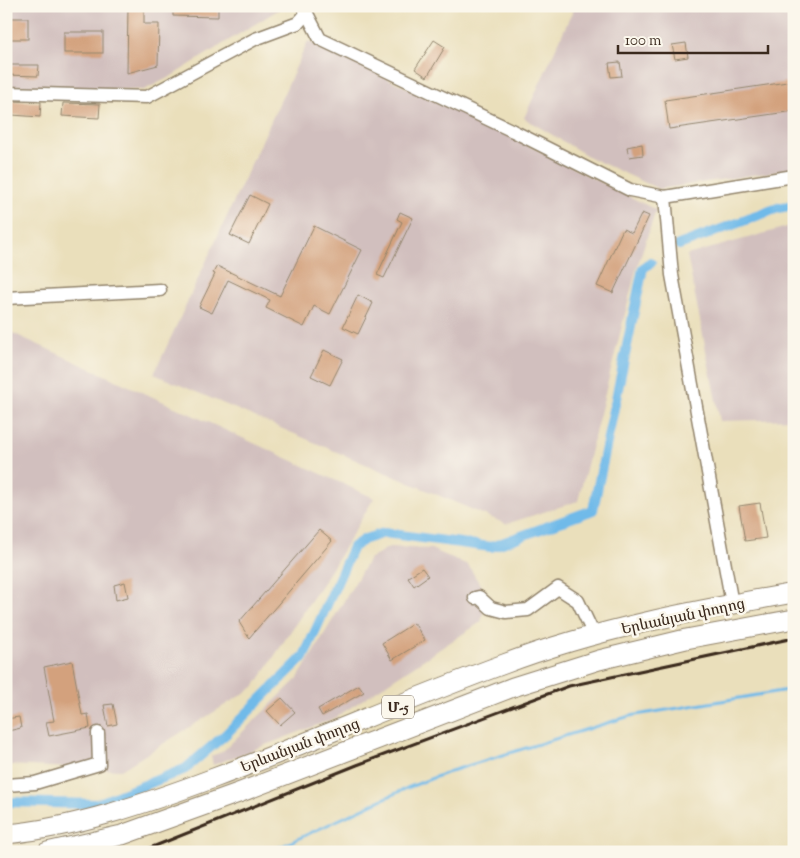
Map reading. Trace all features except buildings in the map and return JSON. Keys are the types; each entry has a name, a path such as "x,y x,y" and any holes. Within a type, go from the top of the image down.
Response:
{"highway":[{"name":"Երևանյան փողոց","path":"6,834 89,819 165,796 286,752 505,663 594,635 732,604 794,593"},
{"name":"Երևանյան փողոց","path":"47,852 122,835 241,792 522,684 600,660 686,639 794,619"}],"street":[{"path":"6,93 147,97 255,39 298,23 305,10"},
{"path":"305,10 320,39 513,131 630,190 665,197 794,176"},
{"path":"665,197 672,275 732,604"},
{"path":"6,298 160,290"},
{"path":"475,598 479,597 491,608 506,612 528,610 558,588 578,601 594,635"},
{"path":"6,785 35,783 99,764 98,733"}],"shaded area":[{"path":"6,6 281,6 281,8 170,77 144,90 6,86"},
{"path":"575,6 794,6 794,169 659,189 591,158 524,118"},
{"path":"308,41 518,140 656,210 636,270 578,501 506,524 154,374"},
{"path":"794,225 794,419 720,421 687,255"},
{"path":"6,330 374,498 331,570 254,687 121,770 6,765"},
{"path":"389,547 431,549 468,565 487,596 481,622 333,719 213,765 211,756 222,752 298,678 369,559"}],"waterway":[{"path":"679,245 778,208 794,205"},
{"path":"6,802 97,804 185,769 226,734 304,656 353,547 365,539 384,533 491,547 593,510 643,268 651,263"},
{"path":"278,848 407,788 451,771 630,716 794,689"}],"railway":[{"path":"140,852 357,765 569,686 794,638"}]}
